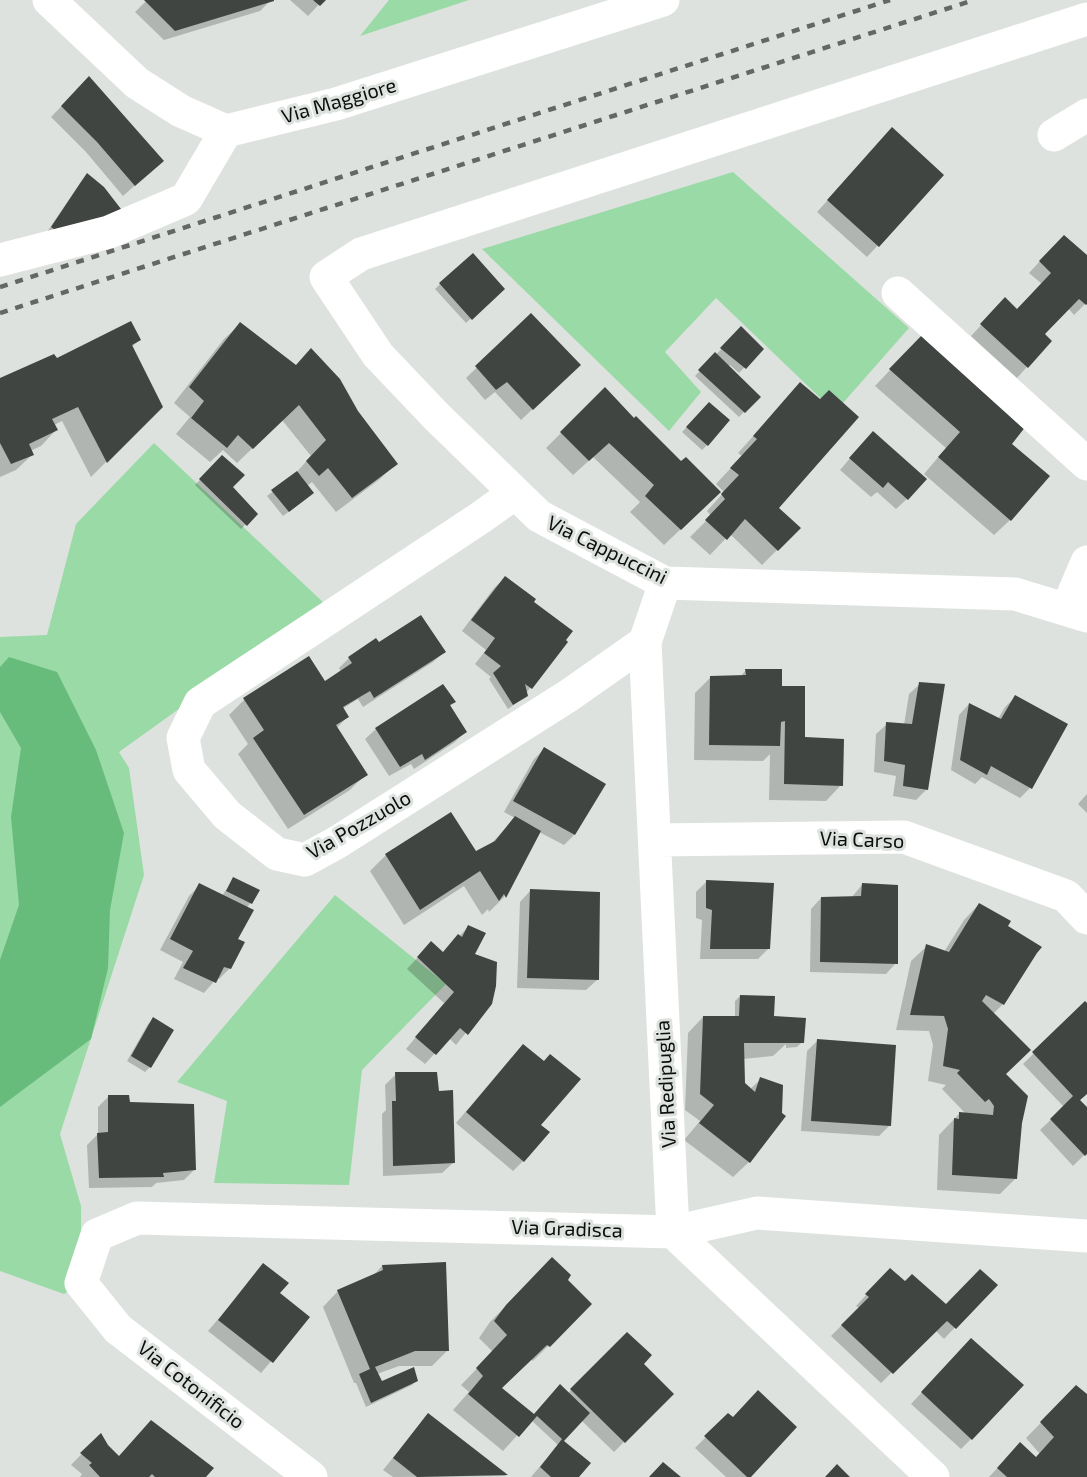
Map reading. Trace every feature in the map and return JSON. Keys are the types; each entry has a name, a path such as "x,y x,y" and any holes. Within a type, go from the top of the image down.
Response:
{"street":[{"path":"0,260 109,232 186,199 226,130 181,111 137,83 49,0"},
{"name":"Via Maggiore","path":"226,130 336,104 663,0"},
{"name":"Via Cappuccini","path":"1087,19 361,254 326,277 378,355 539,516 665,583 1015,594 1077,613 1087,562"},
{"path":"1054,135 1087,115"},
{"path":"898,293 1087,464"},
{"name":"Via Pozzuolo","path":"515,493 200,703 183,738 189,770 227,815 277,854 305,860 336,843 558,702 645,642"},
{"name":"Via Redipuglia","path":"665,583 645,642 673,1232"},
{"name":"Via Carso","path":"655,840 904,837 1066,896 1087,918"},
{"name":"Via Gradisca","path":"81,1282 97,1235 137,1218 673,1232 757,1213 1087,1236"},
{"path":"673,1232 933,1477"},
{"name":"Via Cotonificio","path":"81,1282 118,1329 311,1477"}],"shaded area":[{"path":"389,0 469,0 360,36"},
{"path":"733,172 909,328 835,412 716,298 665,352 701,392 669,431 482,249"},
{"path":"154,443 325,604 119,752 129,768 144,875 60,1134 81,1206 81,1283 64,1294 0,1271 0,637 47,635 76,524"},
{"path":"9,657 57,672 96,750 124,833 110,910 108,968 91,1039 0,1107 0,960 19,905 11,817 21,748 0,712 0,667"},
{"path":"335,895 446,984 362,1070 349,1185 214,1183 227,1101 177,1082"}],"building":[{"path":"144,0 274,0 274,1 175,31"},
{"path":"313,0 326,0 320,6"},
{"path":"89,76 164,161 135,186 97,142 61,106"},
{"path":"892,127 944,175 879,247 827,200"},
{"path":"87,173 104,187 121,209 95,228 65,237 51,227"},
{"path":"1064,235 1087,255 1087,304 1079,299 1045,334 1052,341 1028,368 980,324 1005,297 1017,309 1051,273 1039,261"},
{"path":"473,253 505,289 472,320 439,283"},
{"path":"531,313 581,365 533,410 507,382 496,390 475,366"},
{"path":"131,321 141,340 132,345 163,407 107,463 78,407 52,419 58,430 29,444 34,455 11,464 0,443 0,378 54,354 57,358"},
{"path":"240,322 296,365 311,348 340,379 358,411 398,464 352,498 328,468 319,476 306,461 326,440 299,405 253,449 238,435 227,448 191,418 204,401 189,387"},
{"path":"741,326 764,349 746,369 720,348"},
{"path":"922,335 1026,426 1012,444 1050,476 1011,521 938,457 960,432 889,369"},
{"path":"715,352 761,397 745,413 698,370"},
{"path":"800,382 820,399 829,390 859,417 779,508 801,528 778,551 745,519 727,540 705,520 725,499 721,494 739,475 730,468 757,439 753,436"},
{"path":"605,387 634,418 636,416 681,461 686,457 721,492 681,530 645,496 654,485 609,443 589,461 560,432"},
{"path":"709,402 730,420 708,446 686,427"},
{"path":"873,431 927,479 908,500 888,482 883,488 849,458"},
{"path":"222,455 245,475 233,487 258,514 247,526 199,479"},
{"path":"297,471 314,493 289,512 271,490"},
{"path":"505,576 536,599 534,602 573,631 566,640 568,642 532,689 525,684 528,696 513,705 493,673 501,666 484,653 495,638 471,620"},
{"path":"421,615 446,652 374,698 370,691 343,707 349,717 336,725 368,775 304,815 253,738 264,730 243,698 309,656 325,681 352,663 348,657 376,638 379,642"},
{"path":"745,669 782,669 782,686 805,686 805,737 844,739 843,786 784,784 785,721 781,722 780,746 709,745 710,676 746,675"},
{"path":"919,682 945,684 928,790 903,786 905,765 884,761 886,722 912,724"},
{"path":"443,684 456,702 450,705 467,732 425,760 422,754 400,767 375,728"},
{"path":"1015,695 1068,724 1032,789 991,766 987,775 960,760 969,703 1001,719"},
{"path":"544,747 606,784 575,835 513,801"},
{"path":"451,812 476,851 495,841 515,816 541,831 506,898 504,894 499,901 480,871 420,910 385,854"},
{"path":"233,877 260,890 252,904 226,891"},
{"path":"706,880 774,883 770,949 710,949 712,910 706,908"},
{"path":"199,883 254,910 238,939 245,942 231,969 224,967 216,983 183,968 193,951 170,939"},
{"path":"862,883 898,885 898,964 820,962 821,897 861,896"},
{"path":"530,889 600,892 599,980 527,978"},
{"path":"979,903 1011,921 1008,926 1042,947 1004,1005 986,995 982,1001 1031,1050 1006,1074 1028,1096 1022,1123 1017,1179 952,1175 954,1118 959,1119 959,1112 993,1115 994,1106 989,1099 985,1102 957,1073 960,1070 943,1066 948,1029 944,1016 910,1015 926,944 949,952"},
{"path":"468,925 486,933 475,954 497,962 496,986 492,1004 468,1035 460,1028 436,1055 415,1037 454,992 417,957 431,941 443,952 458,934 462,937"},
{"path":"740,995 775,996 774,1016 806,1018 804,1043 744,1043 745,1083 755,1092 760,1077 783,1085 782,1113 786,1116 750,1163 699,1123 714,1105 700,1094 703,1016 739,1016"},
{"path":"1085,1001 1087,1003 1087,1094 1080,1100 1087,1107 1087,1154 1085,1156 1050,1119 1073,1096 1032,1052"},
{"path":"153,1017 174,1030 151,1068 131,1056"},
{"path":"817,1039 896,1045 891,1126 811,1121"},
{"path":"523,1044 544,1061 550,1054 581,1079 541,1125 550,1132 524,1162 466,1112"},
{"path":"395,1072 437,1072 439,1091 453,1090 455,1163 393,1166 392,1101 396,1101"},
{"path":"108,1095 129,1095 130,1102 194,1104 196,1170 163,1173 164,1177 99,1178 97,1133 108,1132"},
{"path":"552,1257 571,1275 568,1280 592,1304 550,1347 547,1345 502,1388 534,1414 560,1384 590,1413 564,1441 591,1463 579,1477 551,1477 540,1467 562,1439 537,1416 519,1437 468,1394 483,1376 476,1368 507,1335 494,1321 506,1305"},
{"path":"446,1262 449,1351 415,1351 375,1367 382,1381 414,1367 418,1381 371,1403 359,1374 370,1369 337,1290 383,1270 382,1265"},
{"path":"263,1263 289,1283 280,1293 310,1317 273,1363 218,1320"},
{"path":"890,1268 905,1281 912,1274 946,1304 980,1269 998,1285 956,1329 947,1321 893,1374 841,1325 869,1297 865,1294"},
{"path":"627,1332 652,1355 644,1364 674,1394 625,1443 570,1389"},
{"path":"971,1338 1024,1385 972,1440 921,1392"},
{"path":"1076,1385 1087,1394 1087,1477 1007,1477 997,1468 1020,1442 1036,1457 1054,1437 1040,1422"},
{"path":"758,1390 797,1427 751,1477 747,1477 704,1436 728,1413 733,1417"},
{"path":"428,1413 508,1475 417,1477 393,1458"},
{"path":"151,1420 214,1468 206,1477 155,1477 152,1474 149,1477 100,1477 89,1465 92,1463 80,1453 101,1433 108,1445 119,1456"},
{"path":"663,1462 681,1477 649,1477"},
{"path":"837,1464 850,1477 825,1477"}],"railway":[{"path":"0,287 890,0"},
{"path":"0,313 974,0"}]}
